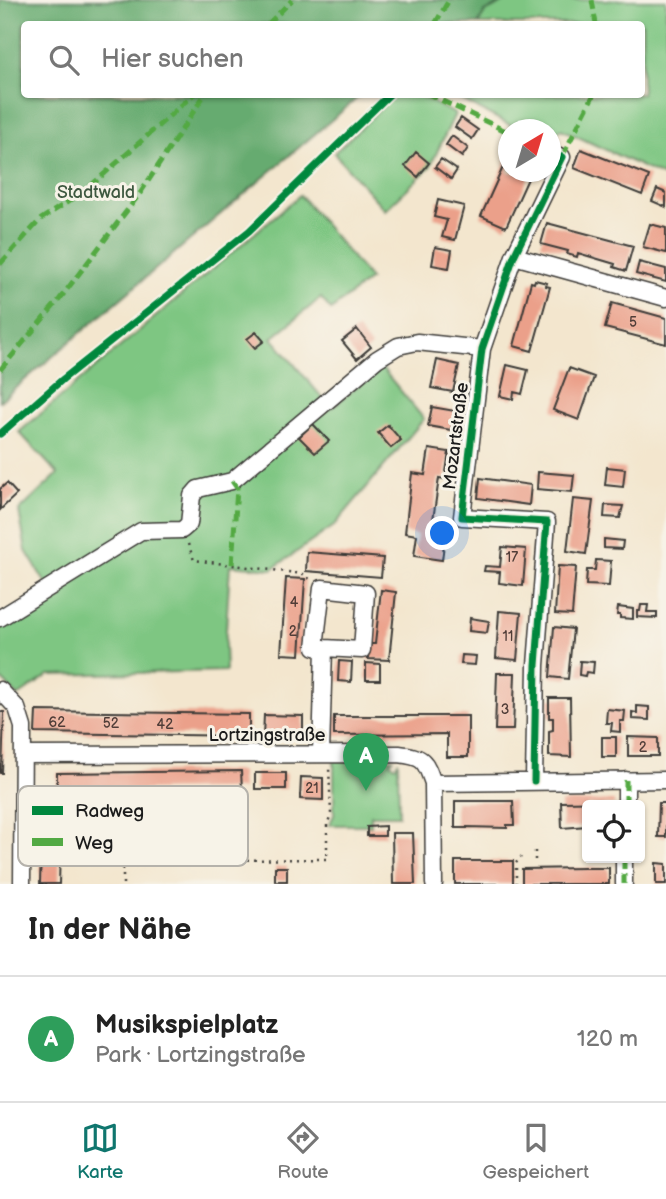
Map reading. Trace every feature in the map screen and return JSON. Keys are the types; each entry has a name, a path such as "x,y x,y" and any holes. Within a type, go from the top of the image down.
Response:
{"street":[{"name":"Mozartstraße","path":"534,781 536,664 547,522 462,517 482,349 514,256 562,157"},
{"path":"514,256 666,298"},
{"path":"0,618 141,531 182,530 188,524 191,496 198,489 232,481 377,359 398,346 417,342 482,349"},
{"path":"322,588 366,593 362,650 324,648 315,647 322,588"},
{"path":"324,648 325,754"},
{"path":"0,690 17,708 23,727 23,786"},
{"name":"Lortzingstraße","path":"23,755 399,754 416,757 427,765 433,783"},
{"path":"626,780 626,800"},
{"path":"434,884 433,783 666,780"},
{"path":"624,863 624,884"},
{"path":"22,866 22,884"}],"path":[{"path":"182,530 194,560 303,574 322,588"},
{"path":"248,860 327,859 327,825 331,814 325,754"},
{"path":"535,850 535,860"},
{"path":"516,884 516,863 521,857"},
{"path":"123,866 123,884"}],"green space":[{"name":"Stadtwald","path":"0,0 508,0 485,12 480,21 21,21 21,98 357,98 0,401"},
{"path":"508,0 666,0 666,178 561,129 561,119 498,119 457,98 645,98 645,21 480,21 485,12"},
{"path":"392,98 424,98 455,114 430,167 385,210 334,153"},
{"path":"300,195 370,279 331,310 321,298 272,338 331,408 381,367 424,419 334,526 272,569 230,565 226,671 49,675 18,696 0,678 0,625 51,592 26,551 19,511 58,474 19,432"},
{"path":"334,759 393,759 390,763 395,766 398,762 399,815 371,815 371,825 329,825 334,815"}],"building":[{"path":"461,118 478,130 472,139 455,127"},
{"path":"452,136 468,148 462,157 446,145"},
{"path":"581,149 649,176 642,195 574,168"},
{"path":"416,152 429,163 418,177 405,166"},
{"path":"441,159 457,170 451,179 435,167"},
{"path":"498,178 498,182 526,182 506,227 481,216"},
{"path":"657,189 666,193 666,207 652,201"},
{"path":"438,200 464,206 455,240 442,237 447,220 434,217"},
{"path":"547,223 633,246 626,271 614,267 615,264 578,253 577,257 567,254 568,251 541,244"},
{"path":"650,224 666,228 666,253 643,247"},
{"path":"435,247 452,250 449,268 432,265"},
{"path":"639,262 666,269 666,282 636,274"},
{"path":"535,280 547,283 546,286 550,287 532,351 514,346 531,282 534,283"},
{"path":"612,303 666,318 666,344 605,328"},
{"path":"357,329 371,347 357,359 342,341"},
{"path":"256,332 264,341 255,348 247,339"},
{"path":"437,360 459,365 453,392 431,388"},
{"path":"507,365 528,370 522,394 514,392 513,399 500,396"},
{"path":"569,368 594,377 579,420 553,410"},
{"path":"432,407 455,411 451,430 428,426"},
{"path":"313,424 329,441 315,453 299,437"},
{"path":"388,425 401,440 391,448 378,433"},
{"path":"429,449 449,452 445,479 439,478 431,534 445,536 442,560 414,556 417,535 405,533 412,473 425,475"},
{"path":"607,467 625,469 623,487 605,485"},
{"path":"538,472 574,475 572,492 537,489"},
{"path":"480,478 531,485 529,505 478,498"},
{"path":"7,483 17,494 0,510 0,489"},
{"path":"573,499 593,501 586,554 567,551"},
{"path":"605,505 623,506 620,518 604,517"},
{"path":"604,539 623,541 622,549 604,548"},
{"path":"502,547 526,549 523,586 499,583 500,572 484,571 485,566 500,567"},
{"path":"307,552 383,558 381,577 306,571"},
{"path":"596,560 611,561 609,586 586,585 587,570 595,570"},
{"path":"558,566 576,567 572,615 555,614"},
{"path":"286,578 305,579 300,655 281,654"},
{"path":"381,590 396,592 389,660 368,659 369,644 375,644"},
{"path":"641,605 648,605 647,612 657,612 657,618 637,617"},
{"path":"618,607 633,609 633,619 620,618 620,615 617,615"},
{"path":"499,611 521,613 517,660 496,658"},
{"path":"470,618 489,621 487,633 469,631"},
{"path":"554,627 573,629 568,679 550,677"},
{"path":"462,655 476,656 475,665 461,664"},
{"path":"339,661 352,662 351,682 338,681"},
{"path":"580,661 594,662 593,673 579,675"},
{"path":"366,663 380,664 380,680 366,680"},
{"path":"497,673 515,673 513,730 495,730"},
{"path":"549,698 570,698 571,757 549,756 549,731 553,730 553,718 549,718"},
{"path":"637,706 649,707 649,720 632,719 632,712 637,713"},
{"path":"607,709 625,711 624,721 620,721 620,732 611,731 612,723 606,723"},
{"path":"36,711 249,714 249,736 35,733"},
{"path":"0,712 4,712 2,773 0,773"},
{"path":"264,715 303,716 303,738 263,737"},
{"path":"334,716 468,716 468,757 447,757 447,734 334,735"},
{"path":"602,737 616,737 616,757 602,757"},
{"path":"628,737 658,738 658,756 628,756"},
{"path":"241,771 242,786 57,786 57,773"},
{"path":"255,773 286,773 286,789 255,789"},
{"path":"301,777 323,778 323,800 300,799"},
{"path":"455,801 513,801 514,825 507,825 507,828 455,828"},
{"path":"561,802 582,802 582,826 562,828"},
{"path":"659,803 666,803 666,837 658,837"},
{"path":"385,826 385,836 367,836 367,827"},
{"path":"392,833 413,833 415,884 393,884"},
{"path":"455,861 513,861 513,884 455,884"},
{"path":"656,863 666,864 666,884 656,884"},
{"path":"41,866 60,866 59,884 40,884"},
{"path":"275,867 287,867 287,881 275,881"},
{"path":"609,868 609,884 522,884 522,869"}],"marked path":[{"path":"271,21 292,0"},
{"path":"437,21 449,0"},
{"path":"592,0 596,21"},
{"path":"0,264 41,219 85,191 190,98"},
{"path":"0,370 59,300 141,192 202,98"},
{"path":"436,98 498,127"},
{"path":"561,156 592,98"},
{"path":"232,481 237,488 232,565"},
{"path":"626,780 626,800"},
{"path":"624,863 624,884"}],"cycle path":[{"path":"0,434 63,379 249,231 386,98"},
{"path":"534,781 536,665 547,522 462,517 482,349 514,256 562,157"}],"place":[{"name":"Musikspielplatz","path":"366,791"}]}
